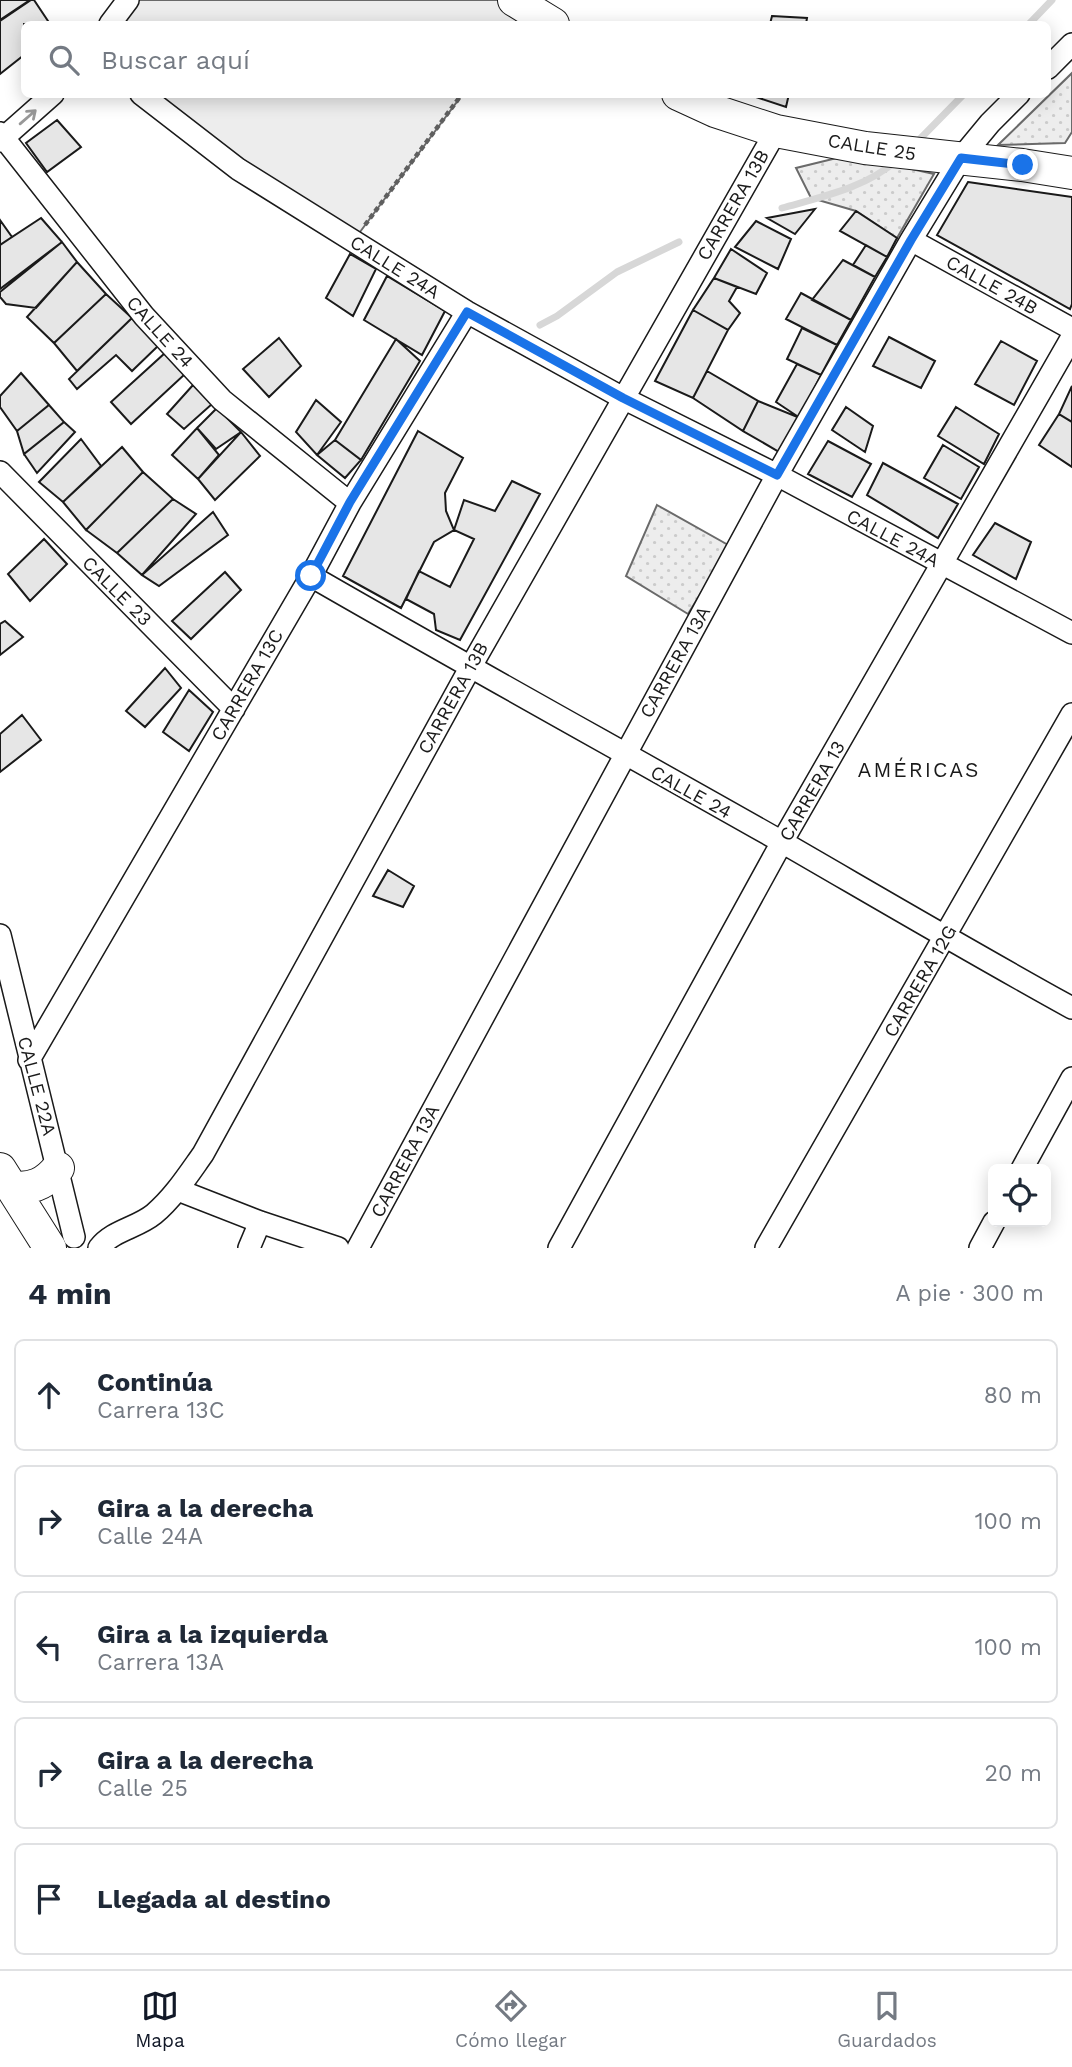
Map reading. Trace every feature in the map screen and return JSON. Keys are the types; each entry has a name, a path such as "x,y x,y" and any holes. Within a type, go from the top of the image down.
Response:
{"street":[{"path":"112,21 128,0"},
{"path":"514,0 548,21"},
{"path":"1051,65 1072,44"},
{"path":"1,137 47,98"},
{"name":"CALLE 24A","path":"146,98 238,169 467,312 623,398 777,475 1072,633"},
{"name":"CALLE 25","path":"687,98 715,111 776,131 865,148 1072,173"},
{"name":"CARRERA 13A","path":"358,1248 777,475 911,240 961,158 1015,98"},
{"name":"CARRERA 13B","path":"56,1240 102,1244 153,1215 178,1190 203,1154 470,668 776,131"},
{"name":"CALLE 24","path":"1,137 144,316 222,400 350,502"},
{"name":"CALLE 24B","path":"911,240 1072,329"},
{"name":"CARRERA 13C","path":"29,1060 311,576 350,502 467,312"},
{"name":"CARRERA 13","path":"559,1248 782,842 1072,337"},
{"name":"CALLE 23","path":"0,472 234,709"},
{"name":"CALLE 24","path":"311,576 782,842 945,939 1072,1008"},
{"name":"CARRERA 12G","path":"766,1248 1072,714"},
{"name":"CALLE 22A","path":"0,935 58,1168 56,1240"},
{"path":"1026,1164 1072,1077"},
{"path":"6,1178 23,1189 49,1179 58,1168"},
{"path":"6,1178 56,1240"},
{"path":"178,1190 260,1222 338,1248"},
{"path":"249,1248 260,1222"},
{"path":"980,1248 991,1227"}],"path":[{"path":"354,240 458,98"}],"shaded area":[{"path":"128,0 514,0 526,8 516,21 112,21"},
{"path":"1072,73 1072,132 1065,143 998,145 1046,98 1051,98 1051,93"},
{"path":"149,98 460,98 354,240"},
{"path":"849,155 934,174 897,238 856,211 811,198 796,168"},
{"path":"657,505 730,546 688,614 626,576"}],"building":[{"path":"0,0 30,0 0,20"},
{"path":"34,0 48,21 21,21 21,57 0,74 0,21"},
{"path":"772,16 807,18 806,21 771,21"},
{"path":"759,98 788,98 786,107"},
{"path":"57,120 81,147 47,172 26,143"},
{"path":"968,182 1072,197 1070,309 937,235"},
{"path":"815,209 795,234 767,218"},
{"path":"856,211 897,238 887,257 840,231"},
{"path":"41,218 62,242 0,289 0,245"},
{"path":"0,220 12,237 0,245"},
{"path":"756,221 791,239 778,269 735,247"},
{"path":"62,242 77,262 36,308 6,304 0,297 0,292"},
{"path":"866,245 887,257 875,277 853,265"},
{"path":"731,249 767,273 756,294 714,278"},
{"path":"350,254 376,269 353,316 326,298"},
{"path":"843,260 875,277 851,320 812,300"},
{"path":"77,262 106,294 54,343 27,317"},
{"path":"387,276 445,311 422,355 364,320"},
{"path":"714,278 737,287 729,301 740,313 728,330 693,310"},
{"path":"801,293 851,320 837,345 786,319"},
{"path":"106,294 132,318 77,371 54,343"},
{"path":"693,310 728,330 693,398 655,381"},
{"path":"132,318 159,345 132,371 116,355 77,389 69,379"},
{"path":"802,328 837,345 821,375 787,359"},
{"path":"889,337 935,361 921,388 873,366"},
{"path":"279,338 301,366 269,397 243,369"},
{"path":"396,339 420,361 361,460 335,440"},
{"path":"1001,341 1037,361 1014,405 975,384"},
{"path":"165,353 185,374 131,424 111,402"},
{"path":"797,364 821,375 800,418 776,402"},
{"path":"707,371 758,401 743,431 693,398"},
{"path":"21,373 49,405 17,431 0,407 0,396"},
{"path":"193,385 212,404 184,429 167,414"},
{"path":"1072,386 1072,422 1059,414"},
{"path":"316,400 341,422 317,455 296,432"},
{"path":"758,401 800,418 781,453 743,431"},
{"path":"49,405 64,422 24,454 17,431"},
{"path":"846,407 873,426 865,452 832,430"},
{"path":"956,407 999,434 984,464 938,436"},
{"path":"217,408 241,432 216,449 197,428"},
{"path":"1059,414 1072,422 1072,467 1039,445"},
{"path":"64,422 75,432 37,473 24,454"},
{"path":"197,428 219,455 198,479 172,455"},
{"path":"418,431 463,458 445,493 446,511 454,530 434,542 401,608 343,576"},
{"path":"241,432 260,456 215,500 198,479"},
{"path":"81,439 101,466 63,502 39,482"},
{"path":"335,440 361,460 345,478 317,455"},
{"path":"828,441 871,464 852,497 808,474"},
{"path":"943,445 979,467 961,499 924,478"},
{"path":"122,447 143,472 86,530 63,502"},
{"path":"883,463 958,504 938,538 867,495"},
{"path":"143,472 173,499 117,553 86,530"},
{"path":"512,481 540,494 460,640 436,630 434,614 406,599 419,571 450,587 474,539 454,530 464,500 495,511"},
{"path":"173,499 196,514 142,575 117,553"},
{"path":"213,512 228,535 159,586 142,575"},
{"path":"995,523 1031,542 1016,579 973,555"},
{"path":"44,539 67,564 30,601 8,574"},
{"path":"225,572 241,590 191,639 172,621"},
{"path":"5,621 23,637 0,655 0,624"},
{"path":"165,668 181,688 145,727 126,711"},
{"path":"189,690 213,712 189,751 163,732"},
{"path":"22,715 41,740 0,772 0,734"},
{"path":"388,870 414,886 403,907 373,896"}],"waterway":[{"path":"1032,21 1052,0"},
{"path":"916,143 960,98"},
{"path":"782,208 857,185 885,170 897,160"},
{"path":"540,325 557,316 617,272 679,242"}],"district":[{"name":"AMÉRICAS","path":"919,769"}],"route":[{"path":"311,576 350,502 467,312 623,398 777,475 961,158 1023,165"}]}
